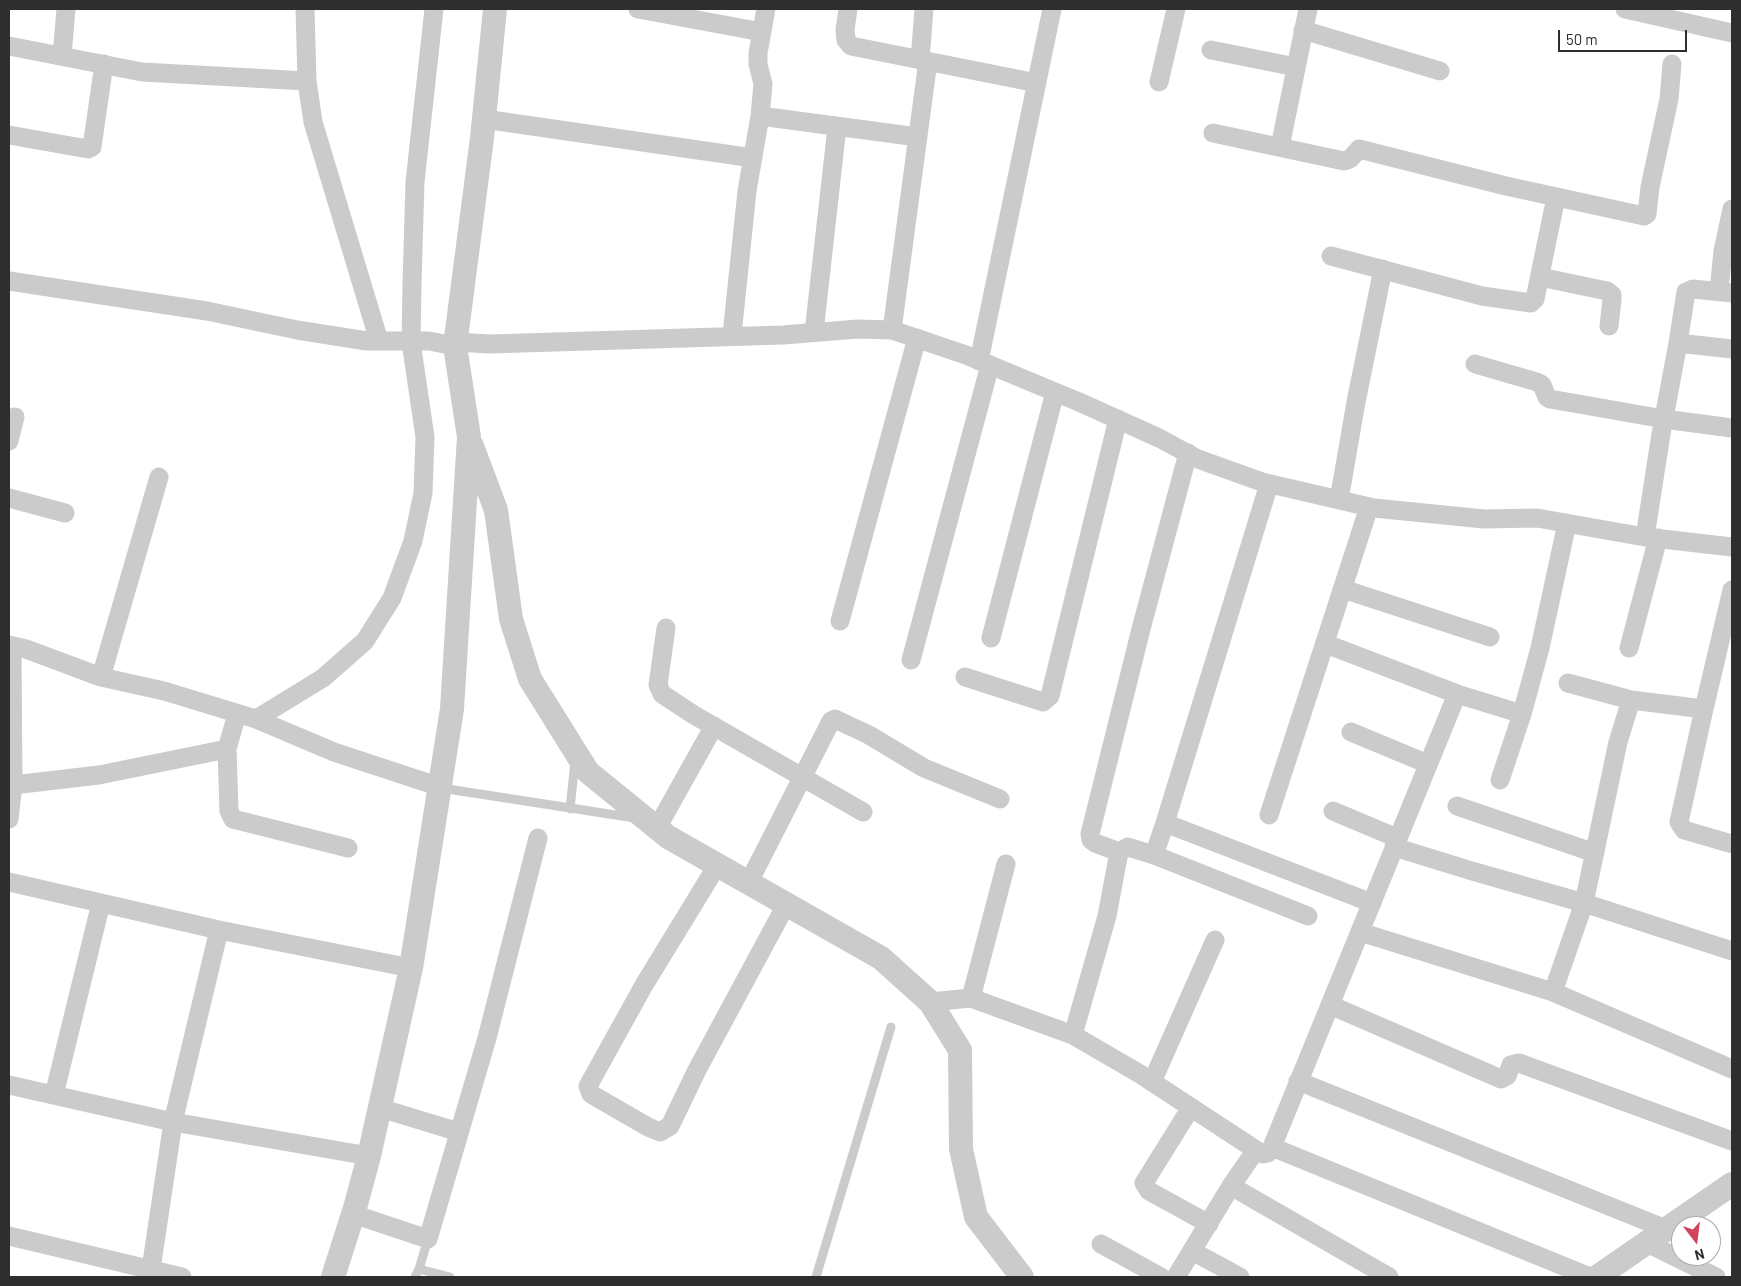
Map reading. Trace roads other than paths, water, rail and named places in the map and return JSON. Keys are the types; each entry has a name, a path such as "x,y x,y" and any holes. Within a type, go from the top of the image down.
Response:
{"street":[{"path":"62,56 66,9"},
{"path":"305,9 306,81 315,131 379,341"},
{"path":"256,719 323,678 365,642 392,598 413,541 423,493 425,437 411,342 415,182 434,9"},
{"path":"332,1277 353,1214 369,1156 411,968 452,709 469,438 456,344 484,119 495,9"},
{"path":"638,9 762,32"},
{"path":"732,335 747,191 760,116 763,84 758,64 758,53 766,9"},
{"path":"848,9 845,30 846,40 851,46 1037,83"},
{"path":"892,330 918,137 924,61 924,9"},
{"path":"911,660 985,363 1052,9"},
{"path":"1159,82 1176,9"},
{"path":"1280,147 1308,9"},
{"path":"1625,9 1732,33"},
{"path":"1303,30 1440,71"},
{"path":"9,46 142,72 306,81"},
{"path":"1211,50 1296,67"},
{"path":"9,135 88,149 92,147 104,64"},
{"path":"1213,133 1344,161 1350,159 1359,149 1556,197 1646,216 1669,99 1672,64"},
{"path":"760,116 918,137"},
{"path":"484,119 753,158"},
{"path":"814,332 837,126"},
{"path":"1331,256 1482,296 1525,304 1534,302 1556,197"},
{"path":"1629,648 1652,538 1664,419 1686,292 1692,289 1726,292 1723,251 1732,209"},
{"path":"1339,500 1356,402 1383,269"},
{"path":"1540,277 1607,291 1612,295 1609,326"},
{"path":"9,281 207,312 297,330 379,341 490,344 892,330 985,363 1118,419 1188,453 1269,484 1369,507 1484,518 1537,518 1652,538 1732,547"},
{"path":"840,621 917,338"},
{"path":"1678,343 1732,349"},
{"path":"1475,364 1537,382 1542,385 1546,397 1550,399 1664,419 1732,428"},
{"path":"991,638 1055,392"},
{"path":"9,441 15,417"},
{"path":"965,677 1044,702 1047,701 1068,626 1118,419"},
{"path":"469,438 496,510 511,619 530,678 588,772 668,837 881,958 930,1002 960,1050 961,1149 976,1217 1022,1277"},
{"path":"1188,453 1141,629 1090,834 1091,840 1119,852 1128,847 1154,855 1308,916"},
{"path":"101,677 159,477"},
{"path":"1154,855 1269,484"},
{"path":"9,498 64,513"},
{"path":"1269,815 1369,507"},
{"path":"1500,780 1522,714 1540,648 1567,523"},
{"path":"1343,589 1490,637"},
{"path":"1732,590 1679,822 1684,830 1732,844"},
{"path":"666,628 659,689 670,699 714,726 863,812"},
{"path":"1326,644 1457,694 1522,714"},
{"path":"9,819 13,785 10,646 26,649 101,677 164,691 256,719 334,752 440,787"},
{"path":"1568,683 1631,700 1704,709"},
{"path":"1176,1277 1231,1186 1264,1149 1298,1081 1457,694"},
{"path":"1553,992 1584,903 1618,742 1631,700"},
{"path":"237,714 227,749 229,812 233,820 348,848"},
{"path":"749,882 830,721 835,719 868,735 924,768 1000,799"},
{"path":"652,824 714,726"},
{"path":"1351,732 1428,764"},
{"path":"13,785 108,773 227,749"},
{"path":"1457,806 1595,853"},
{"path":"1333,811 1396,842 1472,871 1584,903 1732,951"},
{"path":"1165,824 1372,903"},
{"path":"353,1214 428,1239 487,1038 538,838"},
{"path":"1073,1036 1107,916 1119,852"},
{"path":"718,864 644,985 588,1086 591,1094 660,1132 670,1126 697,1070 787,903"},
{"path":"972,998 1006,864"},
{"path":"9,882 219,930 411,968"},
{"path":"54,1095 101,903"},
{"path":"151,1269 173,1122 219,930"},
{"path":"1360,932 1553,992 1732,1069"},
{"path":"1152,1082 1215,940"},
{"path":"930,1002 972,998 1073,1036 1152,1082 1190,1109 1264,1149 1590,1277"},
{"path":"1330,1005 1501,1078 1506,1076 1511,1065 1519,1064 1732,1141"},
{"path":"1298,1081 1666,1230"},
{"path":"9,1085 173,1122 369,1156"},
{"path":"380,1108 460,1132"},
{"path":"1190,1109 1144,1183 1149,1191 1208,1224"},
{"path":"1597,1277 1732,1184"},
{"path":"1231,1186 1390,1277"},
{"path":"9,1236 182,1277"},
{"path":"1647,1243 1716,1277"},
{"path":"1100,1244 1161,1277"},
{"path":"1192,1251 1240,1277"}],"lane":[{"path":"570,809 576,753"},
{"path":"440,787 652,824"},
{"path":"816,1277 891,1027"},
{"path":"415,1277 428,1239"},
{"path":"419,1269 450,1277"}]}
